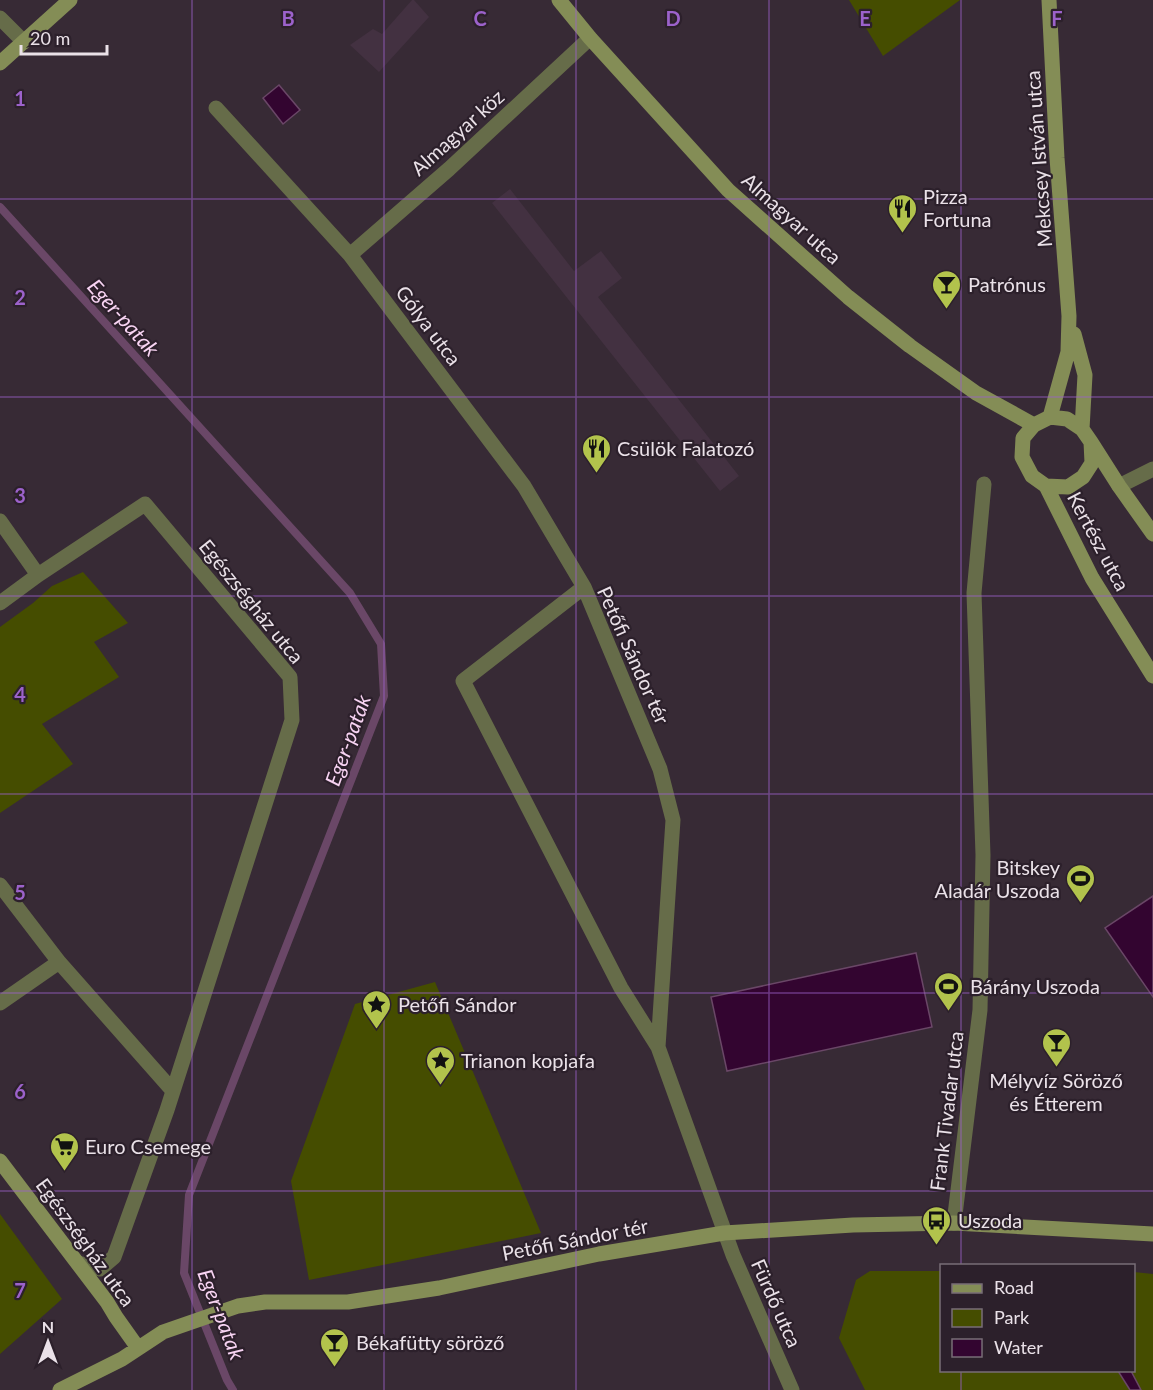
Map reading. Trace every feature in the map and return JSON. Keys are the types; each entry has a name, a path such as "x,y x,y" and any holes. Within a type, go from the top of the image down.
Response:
{"street":[{"path":"0,63 69,0"},
{"name":"Almagyar utca","path":"560,0 590,38 728,190 848,297 910,346 976,393 1034,424"},
{"name":"Mekcsey István utca","path":"1050,0 1069,316 1068,352 1050,417"},
{"path":"0,18 24,42"},
{"name":"Almagyar köz","path":"350,255 449,169 590,38"},
{"name":"Gólya utca","path":"216,108 350,255 524,486 584,587"},
{"name":"Mekcsey István utca","path":"1069,316 1085,375 1082,429"},
{"path":"1091,442 1092,463 1083,477 1068,487 1046,486 1032,476 1022,457 1023,438 1034,424 1050,417 1067,419 1082,429 1091,442 1119,486 1153,534"},
{"path":"1119,486 1153,469"},
{"name":"Frank Tivadar utca","path":"954,1223 980,1010 983,855 974,593 984,484"},
{"name":"Kertész utca","path":"1046,486 1092,578 1153,676"},
{"name":"Egészségház utca","path":"0,603 145,504 290,677 292,720 174,1091 114,1257 100,1269 78,1263"},
{"path":"0,521 38,575"},
{"name":"Petőfi Sándor tér","path":"60,1390 122,1359 170,1330 238,1306 265,1302 348,1302 439,1288 599,1254 724,1233 658,1047 621,988 463,681 584,587 660,769 673,820 658,1047"},
{"path":"0,885 59,962 174,1091"},
{"path":"0,1003 59,962"},
{"name":"Egészségház utca","path":"0,1161 78,1263 138,1348"},
{"path":"724,1233 853,1225 954,1223 1153,1234"},
{"name":"Fürdő utca","path":"724,1233 792,1390"}],"shaded area":[{"path":"412,0 429,17 379,72 350,45 373,29 382,34"},
{"path":"510,189 574,271 601,251 622,278 598,297 739,476 720,491 492,203"}],"green space":[{"path":"849,0 960,0 883,56"},
{"path":"83,572 128,623 94,642 119,677 42,724 73,764 0,813 0,627 52,586"},
{"path":"435,982 541,1233 309,1280 291,1181 355,1004"},
{"path":"0,1214 62,1299 0,1354"},
{"path":"870,1271 940,1271 940,1372 1135,1372 1135,1272 1153,1274 1153,1390 865,1390 839,1338 856,1280"}],"water":[{"path":"279,85 300,110 283,124 263,98"},
{"path":"1153,896 1153,997 1105,928"},
{"path":"916,953 932,1027 727,1071 711,997"},
{"path":"1119,1372 1132,1372 1141,1390 1130,1390"}],"waterway":[{"name":"Eger-patak","path":"0,207 350,593 381,644 384,696 189,1195 184,1273 233,1390"}],"place":[{"name":"Pizza Fortuna","path":"902,234"},
{"name":"Patrónus","path":"947,310"},
{"name":"Csülök Falatozó","path":"596,474"},
{"name":"Bitskey Aladár Uszoda","path":"1081,904"},
{"name":"Bárány Uszoda","path":"949,1012"},
{"name":"Petőfi Sándor","path":"377,1030"},
{"name":"Mélyvíz Söröző és Étterem","path":"1056,1068"},
{"name":"Trianon kopjafa","path":"440,1086"},
{"name":"Euro Csemege","path":"64,1172"},
{"name":"Uszoda","path":"937,1246"},
{"name":"Békafütty söröző","path":"335,1368"}]}
